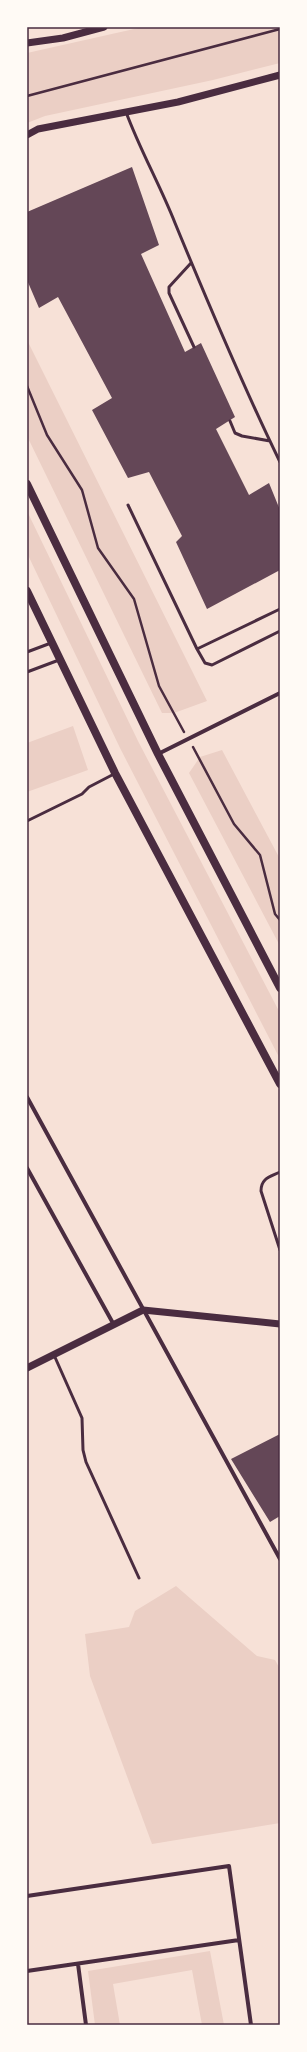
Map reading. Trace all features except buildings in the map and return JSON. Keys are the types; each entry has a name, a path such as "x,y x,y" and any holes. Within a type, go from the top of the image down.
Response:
{"main road":[{"path":"27,484 158,754 280,988"},
{"path":"27,591 115,773 280,1084"}],"street":[{"path":"27,43 62,38 104,27"},
{"path":"27,135 38,130 178,102 280,75"},
{"path":"158,754 280,693"},
{"path":"27,1097 280,1559"},
{"path":"27,1168 114,1325"},
{"path":"27,1368 143,1310 280,1324"},
{"path":"27,1896 229,1866 251,2025"},
{"path":"27,1971 239,1940"},
{"path":"78,1964 86,2025"}],"lane":[{"path":"126,112 135,136 175,222 191,263 280,462"},
{"path":"191,263 169,287 169,293 194,347"},
{"path":"230,421 236,433 242,436 270,441"},
{"path":"128,504 205,663 212,665 280,631"},
{"path":"197,649 280,609"},
{"path":"27,652 52,642"},
{"path":"27,672 60,659"},
{"path":"27,822 82,794 89,787 115,773"},
{"path":"280,1172 264,1180 261,1191 280,1250"},
{"path":"54,1355 82,1418 83,1450 86,1462 139,1578"}],"path":[{"path":"27,96 280,29"},
{"path":"27,386 47,435 82,490 98,548 134,599 160,686 183,730"},
{"path":"191,743 234,824 260,855 275,914 280,920"}],"shaded area":[{"path":"143,27 280,27 280,63 213,80 45,116 27,123 27,53"},
{"path":"27,340 207,701 174,713 162,713 27,436"},
{"path":"27,511 138,741 280,1013 280,1059 120,748 27,553"},
{"path":"73,726 88,770 27,792 27,743"},
{"path":"222,750 280,859 280,946 189,773 200,757"},
{"path":"176,1586 257,1656 275,1660 280,1669 280,1823 152,1844 90,1676 85,1634 129,1627 135,1611"},
{"path":"210,1951 224,2025 202,2025 192,1970 113,1984 120,2025 95,2025 88,1971"}]}
